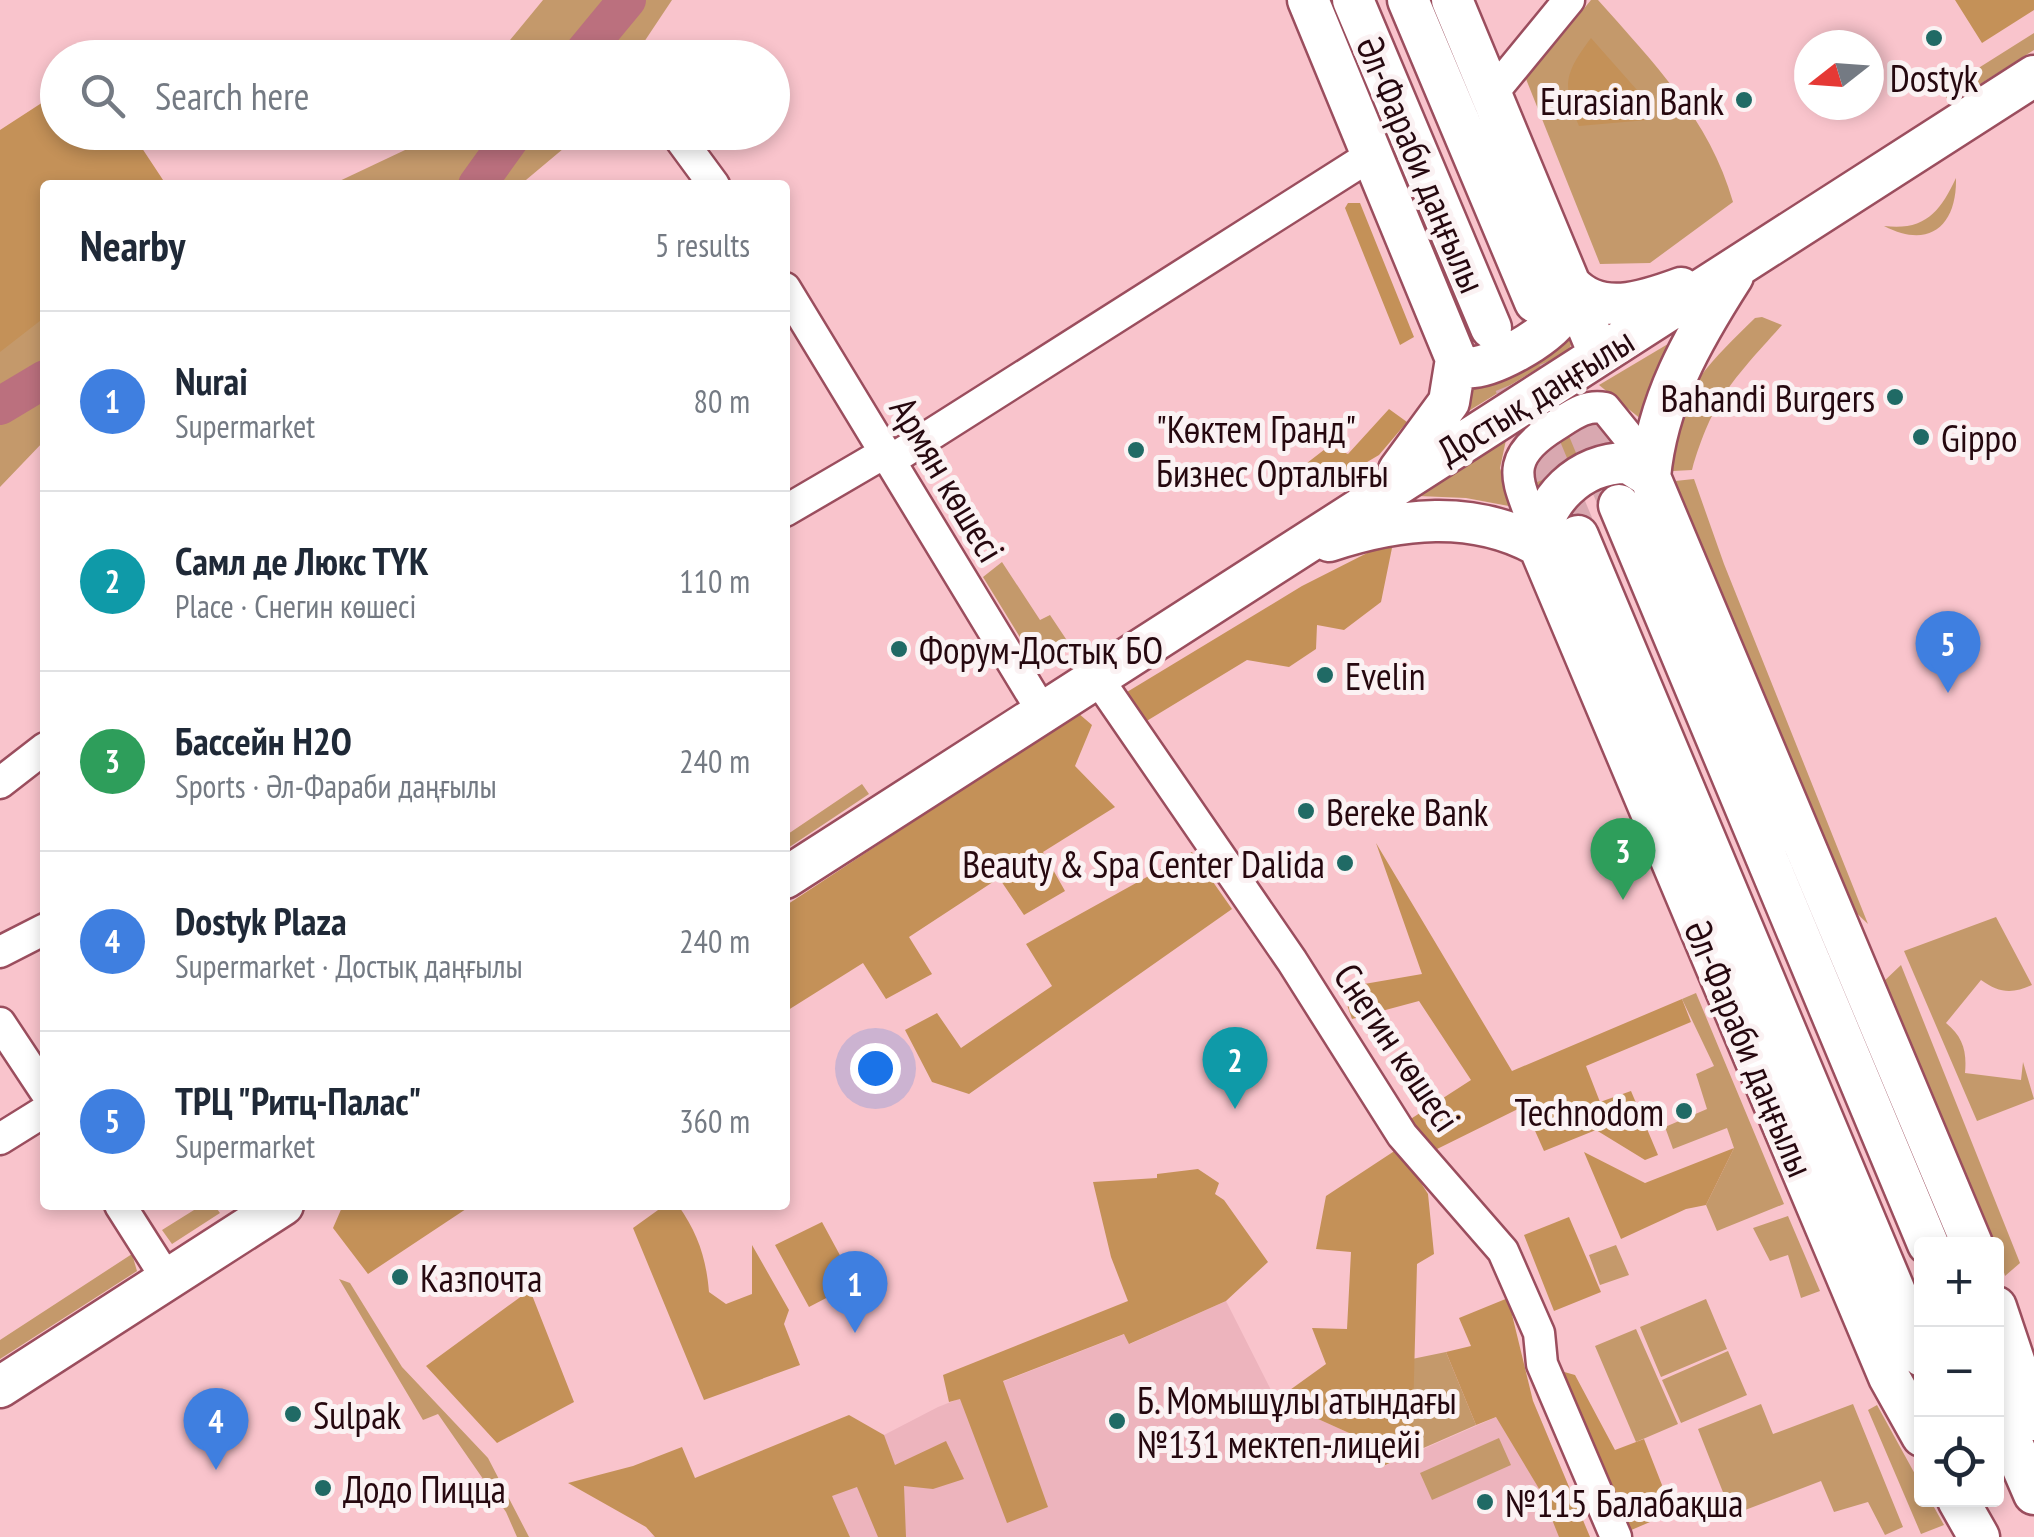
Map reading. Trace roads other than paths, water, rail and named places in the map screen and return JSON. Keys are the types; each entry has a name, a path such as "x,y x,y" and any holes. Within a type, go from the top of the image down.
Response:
{"main road":[{"path":"1308,0 1456,359 1464,367 1488,367 1552,327 1560,317 1490,95 1452,0"},
{"name":"Әл-Фараби даңғылы","path":"1353,0 1491,328"},
{"name":"Әл-Фараби даңғылы","path":"1408,0 1552,293"},
{"name":"Достық даңғылы","path":"790,875 2034,76"},
{"path":"1552,293 1620,304 1666,293 1741,264"},
{"path":"1650,478 1657,428 1682,363 1694,336 1741,264"},
{"path":"1552,293 1599,354"},
{"path":"1377,496 1449,402 1456,359"},
{"path":"1274,562 1336,539 1419,521 1491,525 1538,546 1547,508 1582,476 1621,462 1635,465 1650,478 1969,1237"},
{"path":"1619,505 1925,1237"},
{"name":"Әл-Фараби даңғылы","path":"1578,536 1914,1337"},
{"name":"Әл-Фараби даңғылы","path":"1538,546 1888,1377 1914,1422"},
{"path":"0,1387 275,1210"},
{"path":"2003,1327 2034,1420"},
{"path":"2001,1417 2034,1494"},
{"path":"1962,1507 1979,1537"},
{"path":"1987,1507 2000,1537"}],"street":[{"path":"1490,95 1569,0"},
{"path":"688,150 710,180"},
{"path":"790,508 888,456 1373,154"},
{"name":"Армян көшесі","path":"790,296 1042,711"},
{"path":"1538,546 1518,482 1518,462 1530,442 1570,417 1594,406 1615,416 1650,478"},
{"name":"Снегин көшесі","path":"1096,676 1292,961 1402,1135 1504,1251 1538,1333 1542,1364 1616,1537"},
{"path":"0,783 40,752"},
{"path":"0,952 40,932"},
{"path":"0,1023 40,1084"},
{"path":"0,1139 40,1114"},
{"path":"123,1210 167,1280"}],"waterway":[{"path":"594,40 627,0"},
{"path":"481,180 502,150"},
{"path":"0,406 40,382"}],"tunnel":[{"path":"1535,302 1616,497"},
{"path":"1491,328 1578,536"}],"place":[{"name":"Dostyk","path":"1934,38"},
{"name":"Eurasian Bank","path":"1744,100"},
{"name":"Bahandi Burgers","path":"1895,397"},
{"name":"Gippo","path":"1921,437"},
{"name":"\"Көктем Гранд\" Бизнес Орталығы","path":"1136,450"},
{"name":"Форум-Достық БО","path":"899,649"},
{"name":"Evelin","path":"1325,675"},
{"name":"ТРЦ \"Ритц-Палас\"","path":"1948,693"},
{"name":"Bereke Bank","path":"1306,811"},
{"name":"Beauty & Spa Center Dalida","path":"1345,863"},
{"name":"Бассейн H2O","path":"1623,900"},
{"name":"Самл де Люкс ТҮК","path":"1235,1109"},
{"name":"Technodom","path":"1684,1111"},
{"name":"Казпочта","path":"400,1277"},
{"name":"Nurai","path":"855,1333"},
{"name":"Sulpak","path":"293,1414"},
{"name":"Б. Момышұлы атындағы №131 мектеп-лицейі","path":"1117,1421"},
{"name":"Dostyk Plaza","path":"216,1470"},
{"name":"Додо Пицца","path":"323,1488"},
{"name":"№115 Балабақша","path":"1485,1502"}]}
